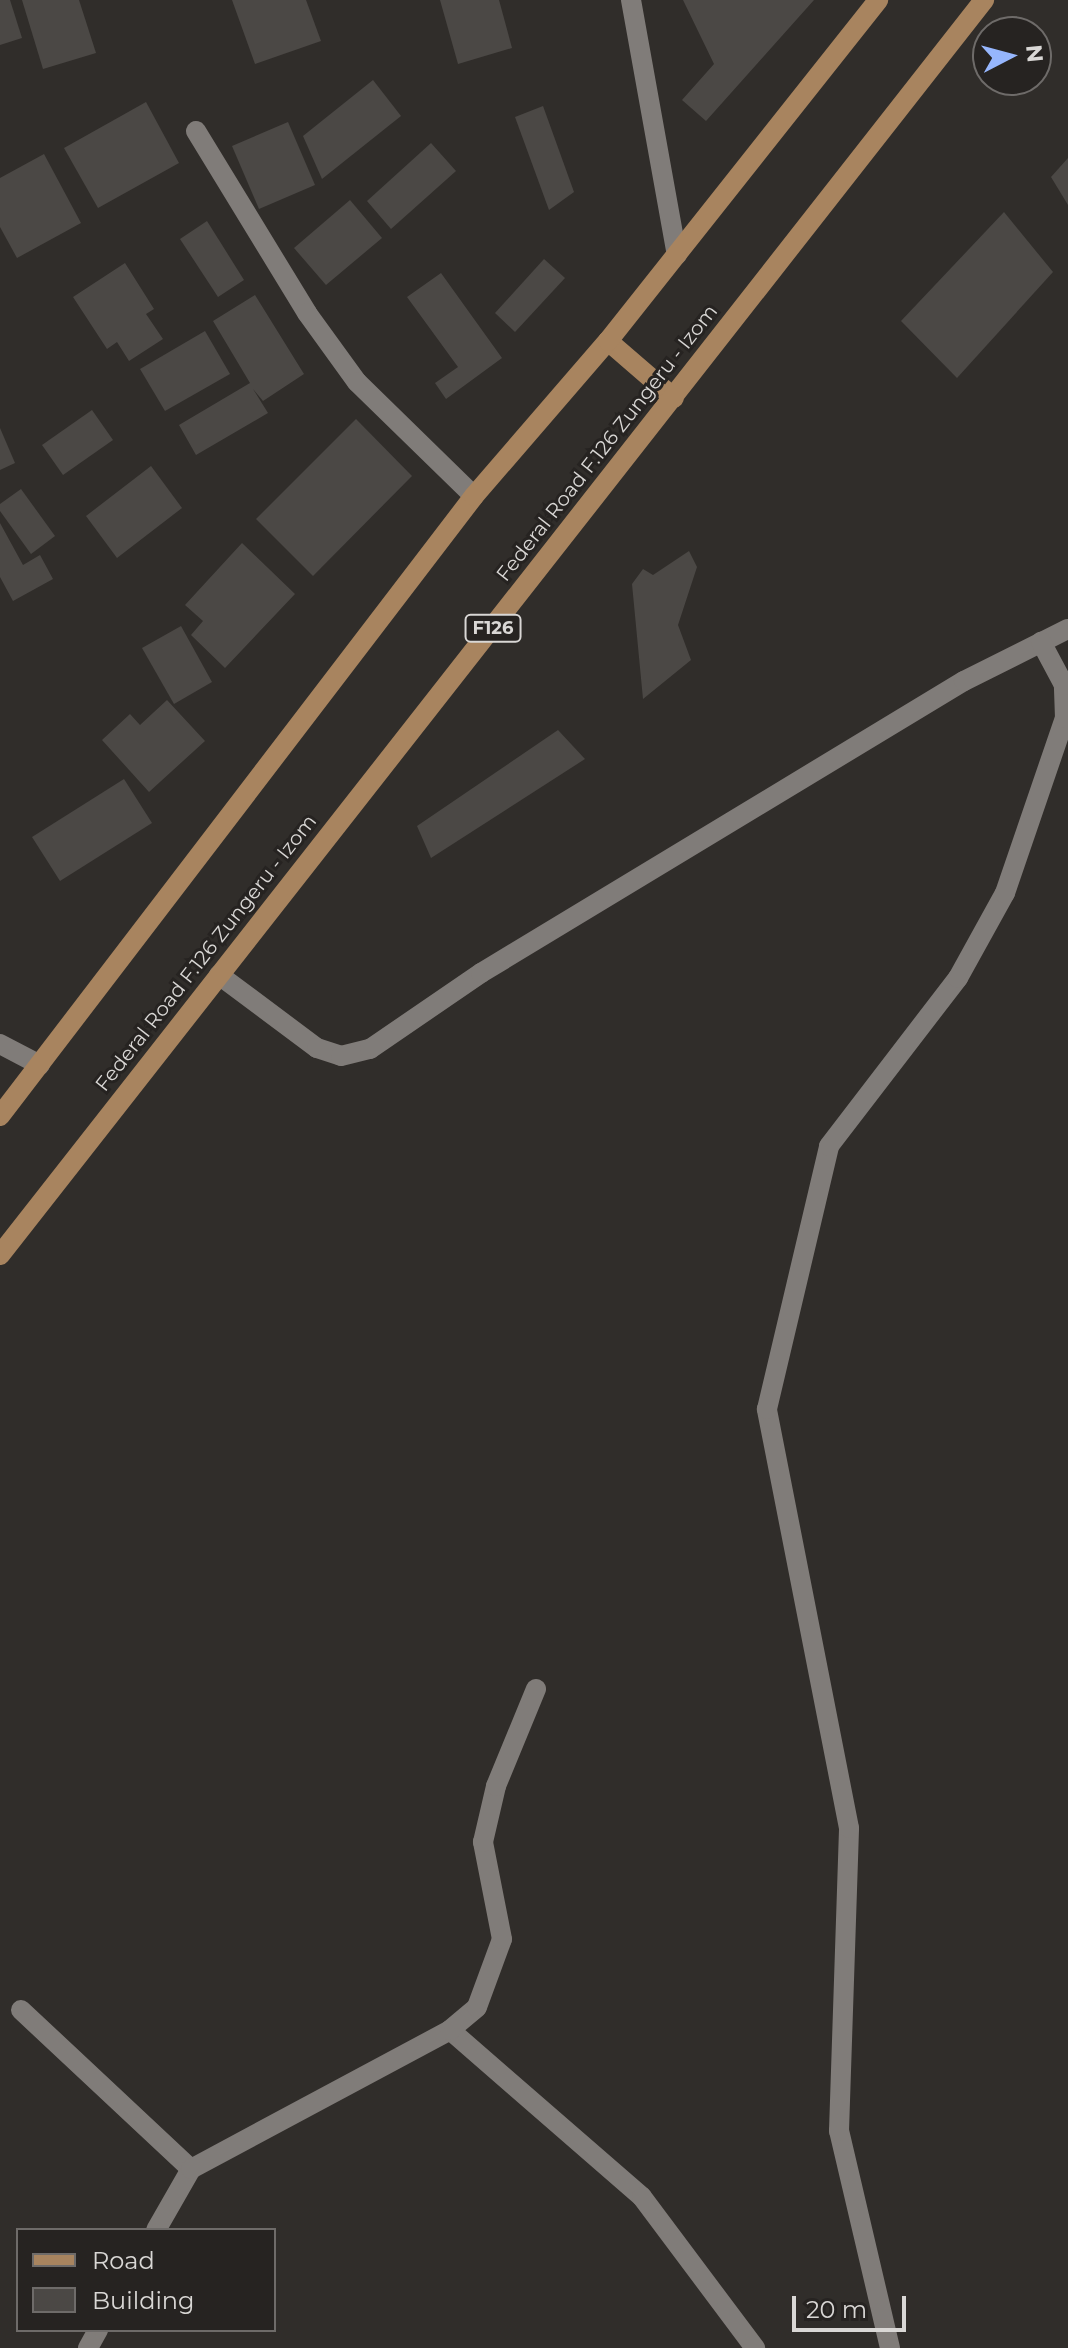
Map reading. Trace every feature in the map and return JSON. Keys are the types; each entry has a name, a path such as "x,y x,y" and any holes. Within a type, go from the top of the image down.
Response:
{"main road":[{"path":"0,1116 474,496 608,341 878,0"},
{"name":"Federal Road F.126 Zungeru - Izom","path":"0,1255 984,0"},
{"path":"608,341 674,398"}],"street":[{"path":"631,0 677,255"},
{"path":"196,131 307,313 357,382 474,496"},
{"path":"219,975 317,1048 341,1056 370,1049 481,973 964,681 1068,629"},
{"path":"890,2348 839,2131 849,1828 767,1409 823,1160 981,942 1005,893 1067,704 1064,685 1041,642"},
{"path":"0,1044 40,1065"},
{"path":"157,2228 191,2169 450,2030 477,2007 502,1939 483,1842 496,1786 536,1689"},
{"path":"21,2010 191,2169"},
{"path":"450,2030 642,2197 755,2348"}],"building":[{"path":"0,0 10,0 22,38 0,45"},
{"path":"22,0 79,0 96,53 43,69"},
{"path":"232,0 306,0 321,41 255,64"},
{"path":"440,0 499,0 512,48 458,64"},
{"path":"683,0 814,0 706,121 682,100 714,64"},
{"path":"373,80 401,116 322,179 303,136"},
{"path":"146,102 179,163 98,208 64,148"},
{"path":"543,106 574,192 549,210 515,117"},
{"path":"288,122 315,185 259,209 232,146"},
{"path":"431,143 456,171 391,229 367,201"},
{"path":"44,154 81,223 17,258 0,227 0,178"},
{"path":"1068,158 1068,205 1051,177"},
{"path":"350,200 382,238 326,285 294,248"},
{"path":"1004,212 1053,272 957,378 901,321"},
{"path":"207,221 244,280 218,297 180,239"},
{"path":"544,259 565,278 515,332 495,313"},
{"path":"125,263 154,309 146,314 163,339 129,361 117,342 107,349 73,297"},
{"path":"441,273 502,358 446,399 435,383 458,367 407,297"},
{"path":"255,295 304,374 263,401 253,389 268,413 196,455 179,425 250,383 213,321"},
{"path":"205,331 230,374 165,411 140,369"},
{"path":"92,410 113,440 63,475 42,445"},
{"path":"356,419 412,476 313,576 256,519"},
{"path":"0,428 15,463 0,470"},
{"path":"151,466 182,508 117,558 86,516"},
{"path":"21,489 55,536 31,554 0,511 0,504"},
{"path":"0,523 23,565 40,555 53,579 13,601 0,577"},
{"path":"242,543 295,594 225,668 191,635 203,621 185,605"},
{"path":"689,551 697,567 678,625 691,660 643,699 632,584 643,569 653,575"},
{"path":"181,626 212,682 174,704 142,648"},
{"path":"167,700 205,741 149,792 102,740 130,714 140,725"},
{"path":"558,730 585,759 431,858 417,826"},
{"path":"124,779 152,823 60,881 32,837"}]}
